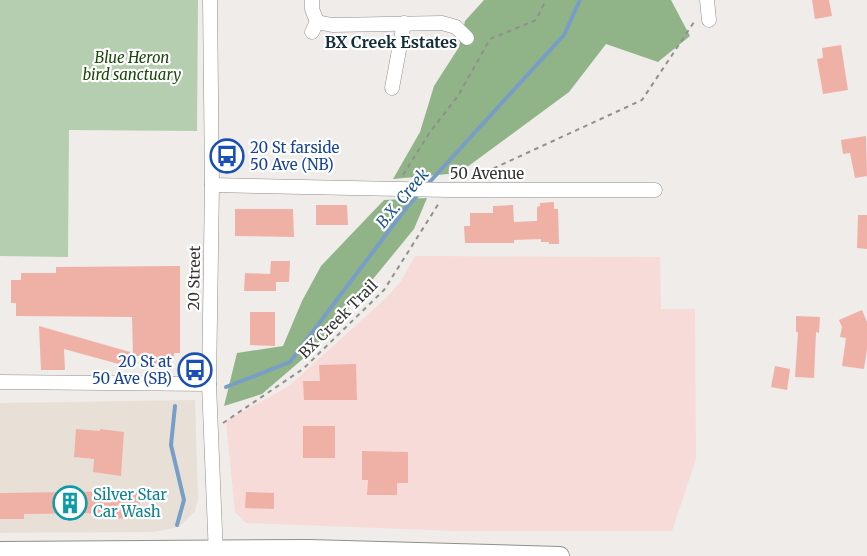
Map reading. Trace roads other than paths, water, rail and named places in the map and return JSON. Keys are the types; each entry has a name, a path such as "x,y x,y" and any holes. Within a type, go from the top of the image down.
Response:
{"main road":[{"path":"0,551 216,553 308,549 560,556"}],"street":[{"name":"20 Street","path":"210,0 212,185 209,384 216,553"},
{"path":"312,0 315,27 442,23 456,27 467,38"},
{"path":"707,1 709,20"},
{"path":"392,88 404,23"},
{"name":"50 Avenue","path":"212,185 441,190 655,190"},
{"path":"0,382 209,384"}],"waterway":[{"name":"B.X. Creek","path":"426,186 564,35 580,0"},
{"name":"B.X. Creek","path":"226,387 290,362 419,194"},
{"name":"B.X. Creek","path":"175,406 171,445 184,500 177,525"}],"place":[{"name":"20 St farside 50 Ave (NB)","path":"227,156"},
{"name":"20 St at 50 Ave (SB)","path":"195,370"},
{"name":"Silver Star Car Wash","path":"70,503"}],"district":[{"name":"BX Creek Estates","path":"391,42"}],"park label":[{"name":"Blue Heron bird sanctuary","path":"132,66"}]}
